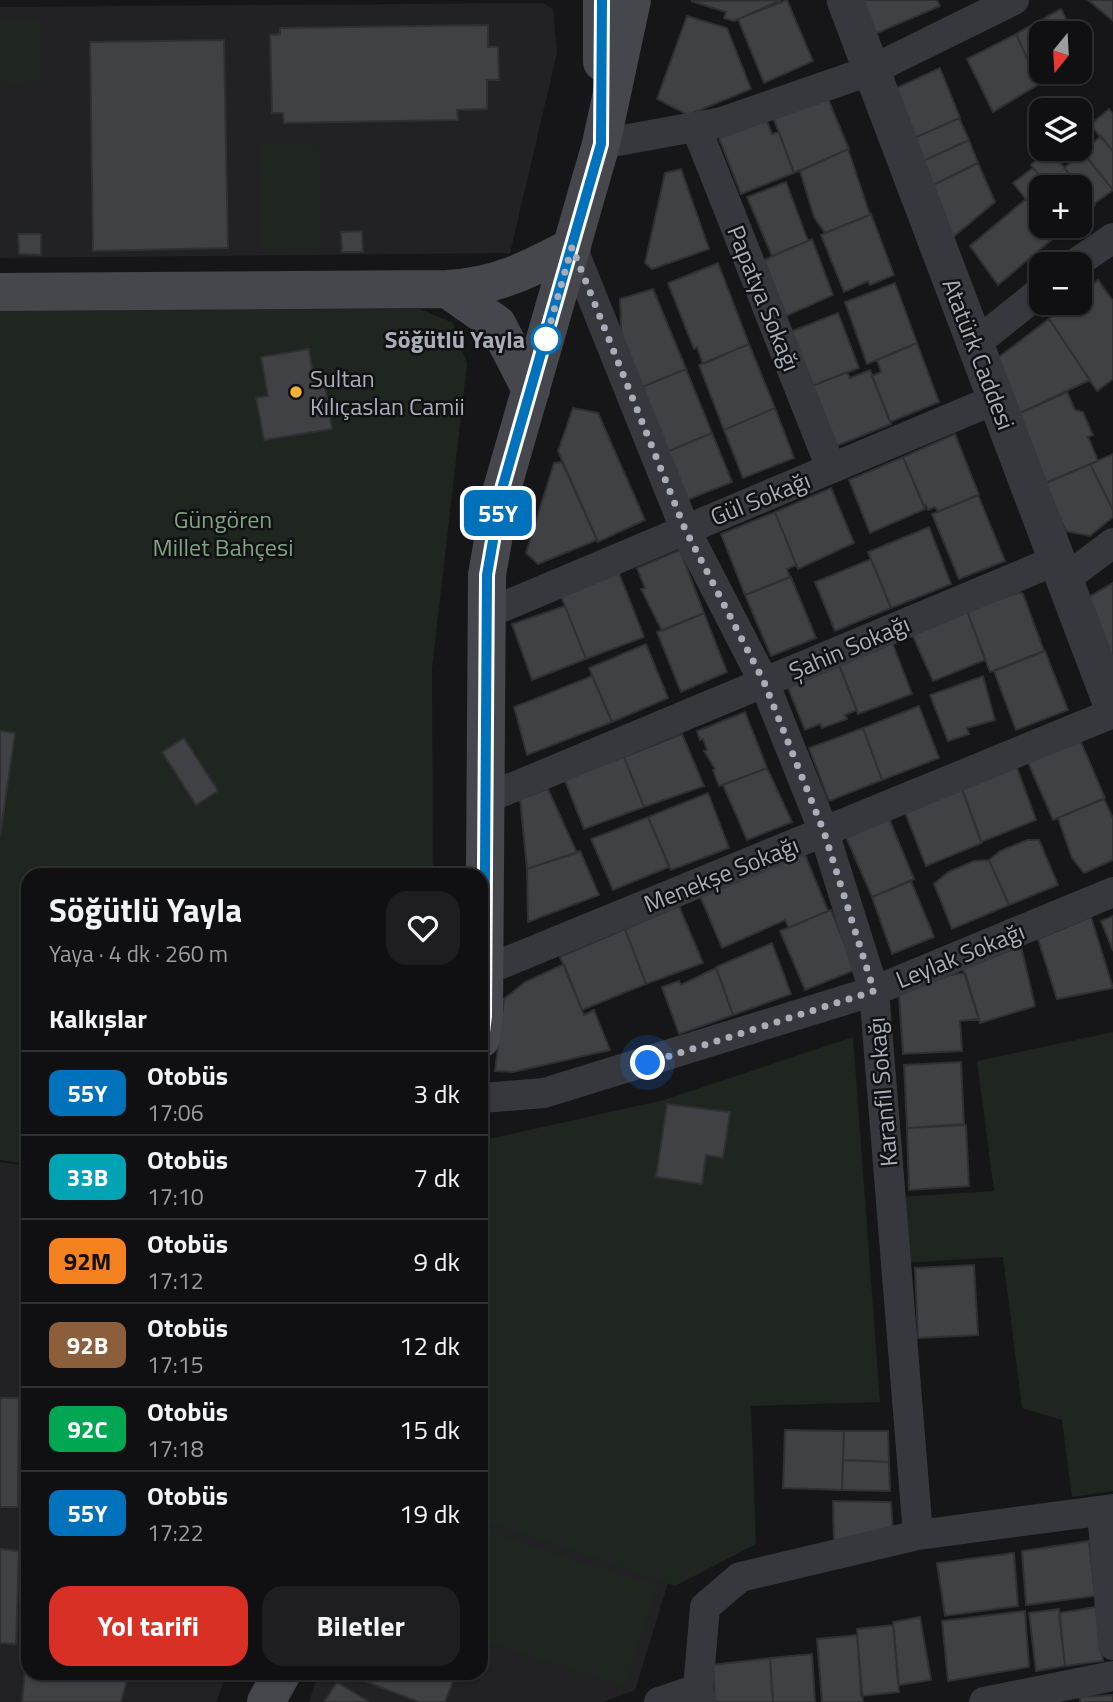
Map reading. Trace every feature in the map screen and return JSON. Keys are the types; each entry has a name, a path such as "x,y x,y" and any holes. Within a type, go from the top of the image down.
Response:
{"main road":[{"path":"601,144 603,0"},
{"path":"485,868 487,575 502,489 601,144 632,0"},
{"path":"0,292 480,287 515,277 572,247"},
{"path":"447,289 497,324 531,390"},
{"path":"266,1702 278,1680"}],"street":[{"name":"Atatürk Caddesi","path":"845,0 1113,708"},
{"path":"601,144 722,122 872,70 1014,0"},
{"name":"Papatya Sokağı","path":"696,127 831,468"},
{"path":"1092,252 1113,238"},
{"name":"Karanfil Sokağı","path":"572,247 685,529 764,682 824,832 874,991 918,1535"},
{"path":"975,344 1029,301"},
{"name":"Gül Sokağı","path":"486,614 996,399"},
{"name":"Şahin Sokağı","path":"485,799 764,682 1061,570 1113,543"},
{"name":"Menekşe Sokağı","path":"488,969 1113,713"},
{"name":"Leylak Sokağı","path":"488,1097 544,1093 874,991 1113,892"},
{"path":"659,1702 700,1695 705,1607 740,1577 918,1535 1107,1510 1113,1645"},
{"path":"984,1702 1113,1676"}],"shaded area":[{"path":"543,3 553,9 557,53 510,253 0,258 0,7"},
{"path":"0,1162 21,1165 21,1680 224,1680 216,1702 0,1702"},
{"path":"488,1523 668,1583 635,1690 603,1702 309,1702 316,1680 488,1680"}],"green space":[{"path":"0,19 40,20 39,83 0,82"},
{"path":"319,144 321,248 261,249 259,145"},
{"name":"Güngören Millet Bahçesi","path":"0,309 420,309 453,323 467,364 432,669 433,868 21,868 21,1163 0,1160"},
{"path":"1113,1032 1113,1491 1072,1497 1062,1420 1022,1408 1003,1257 904,1263 898,1197 994,1191 977,1061"},
{"path":"853,1037 880,1402 751,1406 756,1544 675,1586 488,1523 488,1139 664,1100"},
{"path":"488,1531 658,1586 625,1686 488,1642"}],"building":[{"path":"781,0 734,21 724,18 726,12 691,1"},
{"path":"787,0 813,61 764,83 738,19"},
{"path":"862,0 937,0 940,6 875,34"},
{"path":"1088,0 1113,0 1113,21"},
{"path":"1061,9 1067,21 1039,21"},
{"path":"687,16 727,28 751,89 688,115 657,99"},
{"path":"488,25 488,47 498,47 499,80 487,80 487,109 457,110 458,120 284,123 283,113 272,113 270,35 280,34 280,28"},
{"path":"1029,27 1029,62 1016,34"},
{"path":"1016,34 1029,62 1029,84 1039,84 993,112 967,59"},
{"path":"224,40 228,248 93,251 90,42"},
{"path":"940,68 960,118 914,138 894,89"},
{"path":"826,94 849,149 794,173 773,117"},
{"path":"1109,109 1113,114 1113,151 1092,127 1092,123"},
{"path":"959,118 969,140 923,161 914,138"},
{"path":"766,119 772,134 779,132 794,173 741,194 719,138"},
{"path":"1101,136 1113,151 1113,190 1089,161 1092,161 1092,144"},
{"path":"969,140 978,163 933,185 923,161"},
{"path":"848,149 870,215 825,233 814,217 800,171"},
{"path":"1036,161 1059,161 1070,175 1039,175 1031,165"},
{"path":"1072,161 1090,161 1113,190 1094,204 1092,175 1070,175 1064,168"},
{"path":"978,163 995,202 953,237 933,185"},
{"path":"1033,168 1039,175 1029,175 1029,203 1013,183"},
{"path":"681,169 709,249 652,269 645,263 665,173"},
{"path":"786,182 808,241 772,256 747,197"},
{"path":"1026,199 1029,203 1029,238 1054,238 1037,252 1029,252 1029,259 998,285 970,246"},
{"path":"871,214 894,275 870,285 868,281 844,292 821,235"},
{"path":"362,231 363,252 342,252 341,232"},
{"path":"18,234 41,234 41,255 19,254"},
{"path":"812,239 833,295 786,316 764,260"},
{"path":"718,263 749,344 703,364 697,347 694,349 668,283"},
{"path":"1098,280 1113,301 1113,379 1097,391 1049,319 1054,315 1092,315 1092,285"},
{"path":"895,283 917,343 867,364 845,302"},
{"path":"653,289 686,369 637,389 622,356 620,299"},
{"path":"838,313 859,368 812,386 792,331"},
{"path":"1049,319 1090,380 1018,414 996,359"},
{"path":"917,343 939,402 890,422 872,376 881,372 877,360"},
{"path":"749,344 775,408 724,430 699,365"},
{"name":"Sultan Kılıçaslan Camii","path":"309,349 315,389 325,387 332,429 264,440 256,398 268,396 261,357"},
{"path":"686,369 712,433 662,454 637,389"},
{"path":"870,370 891,424 834,447 812,386 847,372 850,378"},
{"path":"1067,392 1075,410 1083,412 1093,435 1088,437 1098,461 1045,483 1018,414"},
{"path":"573,408 598,413 645,520 598,542 558,451"},
{"path":"775,408 794,458 743,478 724,430"},
{"path":"712,433 732,482 682,502 662,454"},
{"path":"955,434 979,495 938,512 935,507 928,510 903,457"},
{"path":"1113,454 1113,510 1090,464"},
{"path":"903,457 925,509 870,533 849,480"},
{"path":"562,462 597,540 538,564 526,553 554,463"},
{"path":"1090,464 1113,510 1113,517 1090,536 1066,531 1044,484"},
{"path":"831,488 854,543 798,569 775,512"},
{"path":"978,495 1005,561 959,579 932,514"},
{"path":"775,512 796,565 787,569 790,577 745,595 721,534"},
{"path":"929,527 951,584 891,608 868,552"},
{"path":"680,550 704,613 662,631 641,589 645,588 637,568"},
{"path":"871,559 891,608 835,631 815,582"},
{"path":"619,573 644,637 586,659 561,596"},
{"path":"791,577 816,638 771,656 745,595"},
{"path":"1113,583 1113,664 1087,598"},
{"path":"1019,592 1023,594 1044,651 990,672 967,611"},
{"path":"565,606 586,659 532,680 512,624"},
{"path":"967,611 985,660 933,681 911,632"},
{"path":"704,613 727,672 681,692 657,632"},
{"path":"892,642 912,694 858,714 838,662"},
{"path":"646,644 668,698 612,722 589,668"},
{"path":"1045,651 1068,710 1016,730 994,671"},
{"path":"838,663 857,710 845,715 847,719 822,728 820,724 805,730 786,683"},
{"path":"592,676 612,722 527,755 514,707"},
{"path":"983,676 995,720 967,728 969,734 948,741 930,695"},
{"path":"919,706 939,758 882,780 863,728"},
{"path":"745,712 767,768 719,786 713,770 715,769 704,751 707,750 703,739 700,740 697,731"},
{"path":"863,728 882,780 829,801 809,748"},
{"path":"0,731 15,733 0,836"},
{"path":"682,734 704,786 644,807 624,757"},
{"path":"184,738 218,791 196,805 162,752"},
{"path":"1081,742 1105,798 1053,820 1027,760"},
{"path":"624,757 644,807 584,829 564,778"},
{"path":"1016,765 1036,820 981,842 961,786"},
{"path":"767,768 792,822 747,840 723,785"},
{"path":"961,786 982,843 926,866 904,810"},
{"path":"548,789 577,853 527,869 520,799"},
{"path":"708,793 729,848 671,870 648,817"},
{"path":"1104,799 1113,818 1113,860 1084,873 1072,858 1058,818"},
{"path":"888,816 914,879 872,897 845,835"},
{"path":"648,817 669,867 613,890 591,839"},
{"path":"1027,840 1039,840 1058,885 1009,905 989,860 1000,851"},
{"path":"580,851 599,895 528,922 527,869"},
{"path":"804,852 828,911 789,928 785,920 722,948 700,896"},
{"path":"989,860 1009,905 952,929 934,884 948,872 974,861"},
{"path":"911,881 934,937 892,954 872,897"},
{"path":"679,906 703,963 646,984 625,929"},
{"path":"831,910 855,970 805,990 780,931"},
{"path":"1113,916 1113,951 1101,921"},
{"path":"1091,917 1113,988 1057,999 1038,939"},
{"path":"625,929 646,984 582,1010 560,957"},
{"path":"772,943 791,994 733,1015 716,967"},
{"path":"1021,946 1035,1006 980,1023 963,969"},
{"path":"564,964 584,1015 594,1010 610,1050 513,1072 495,1071 504,999 525,982"},
{"path":"716,968 733,1015 679,1034 662,987 679,981 681,985"},
{"path":"965,973 979,1019 960,1021 962,1051 903,1054 899,995 950,975"},
{"path":"961,1062 964,1124 907,1128 904,1065"},
{"path":"667,1104 730,1112 723,1158 706,1155 702,1184 656,1177"},
{"path":"966,1125 969,1186 909,1190 907,1128"},
{"path":"974,1265 978,1335 918,1338 915,1268"},
{"path":"0,1398 19,1398 18,1507 0,1507"},
{"path":"785,1430 844,1431 842,1490 783,1488"},
{"path":"844,1431 888,1431 889,1462 843,1460"},
{"path":"843,1460 889,1462 890,1491 842,1490"},
{"path":"833,1501 891,1502 893,1536 834,1544"},
{"path":"1089,1541 1095,1596 1026,1605 1022,1551"},
{"path":"0,1549 19,1551 16,1644 0,1643"},
{"path":"1014,1553 1018,1606 945,1616 937,1563"},
{"path":"1096,1607 1103,1661 1065,1666 1059,1613"},
{"path":"1059,1609 1065,1666 1036,1671 1029,1613"},
{"path":"1025,1611 1029,1667 948,1681 942,1621"},
{"path":"920,1617 931,1680 899,1685 893,1622"},
{"path":"893,1625 899,1692 861,1696 857,1629"},
{"path":"857,1635 863,1702 822,1702 817,1639"},
{"path":"812,1654 815,1702 773,1702 770,1658"},
{"path":"770,1658 773,1702 715,1702 713,1665"},
{"path":"24,1680 127,1680 121,1702 22,1702"},
{"path":"362,1680 453,1680 445,1702 419,1702"},
{"path":"337,1682 369,1702 324,1702"},
{"path":"1113,1695 1113,1702 1080,1702 1080,1697"}],"bus line":[{"name":"55Y","path":"484,868 487,575 502,489 601,144 602,0"}],"place":[{"name":"Söğütlü Yayla","path":"546,339"},
{"name":"Sultan Kılıçaslan Camii","path":"296,392"}],"route":[{"path":"546,339 545,342 572,247 685,529 764,682 824,832 874,991 648,1063"}]}
